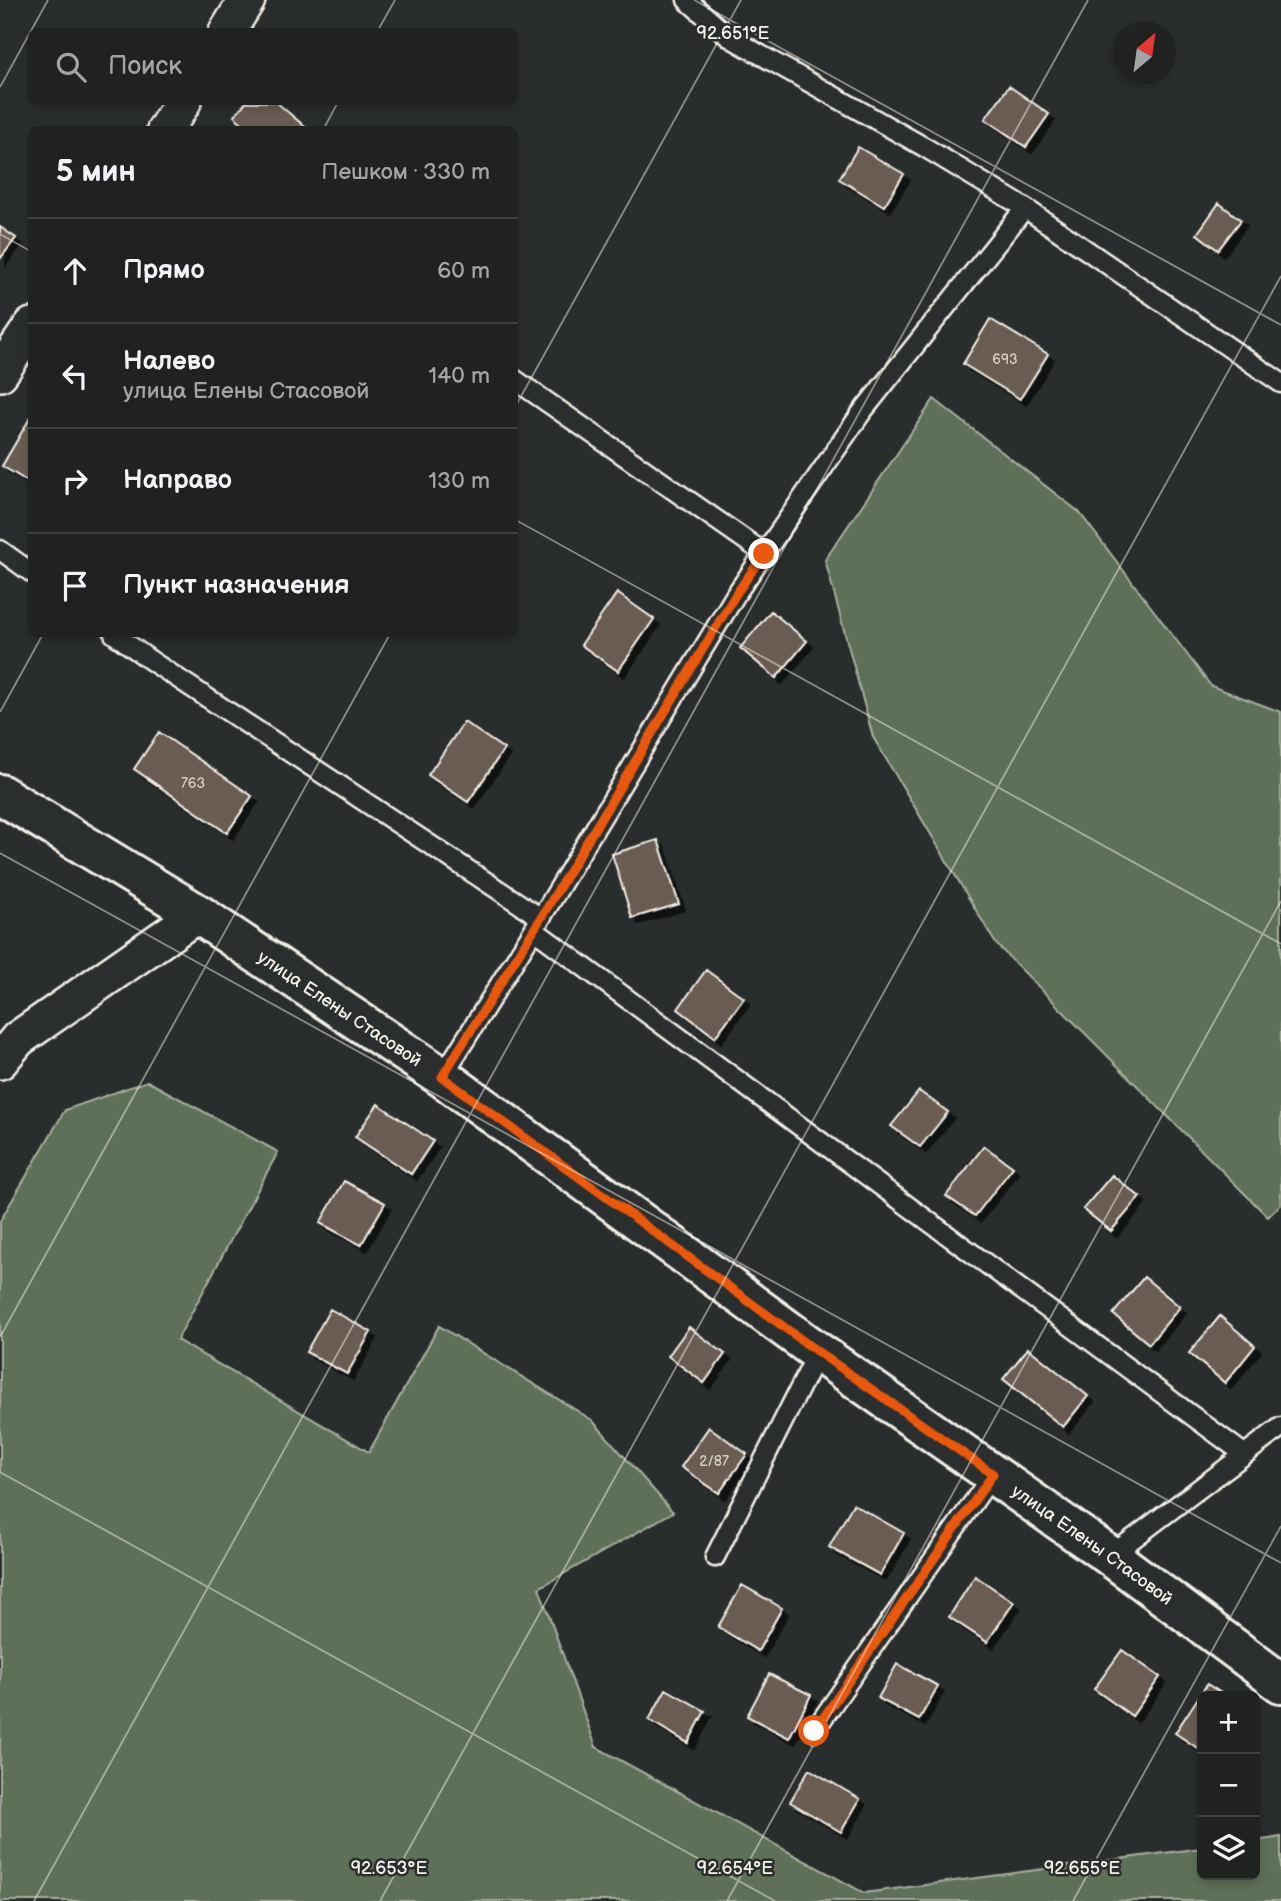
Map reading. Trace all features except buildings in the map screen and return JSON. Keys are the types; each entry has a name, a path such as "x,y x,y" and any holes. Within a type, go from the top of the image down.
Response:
{"main road":[{"name":"улица Елены Стасовой","path":"0,794 198,914 442,1077 818,1352 1110,1556 1281,1682"}],"street":[{"path":"230,28 247,0"},
{"path":"168,126 181,105"},
{"path":"0,373 28,332"},
{"path":"0,1061 18,1039 198,914"}],"lane":[{"path":"687,0 729,37 926,148 1025,208 1281,383"},
{"path":"442,1077 538,924 736,594 862,412 1025,208"},
{"path":"518,382 764,554"},
{"path":"0,550 28,570"},
{"path":"118,637 538,924 1244,1454"},
{"path":"715,1557 818,1352"},
{"path":"1110,1556 1281,1427"},
{"path":"814,1731 993,1474"}],"green space":[{"path":"934,399 1079,512 1211,686 1281,712 1281,1204 1268,1217 996,944 873,737 825,560"},
{"path":"147,1081 278,1152 177,1340 369,1452 439,1326 592,1420 673,1512 539,1588 596,1747 864,1893 1197,1849 1197,1880 1260,1880 1260,1840 1281,1837 1281,1901 0,1901 0,1221 65,1110"}],"route":[{"path":"764,554 736,594 442,1077 818,1352 993,1474 814,1731"}]}
